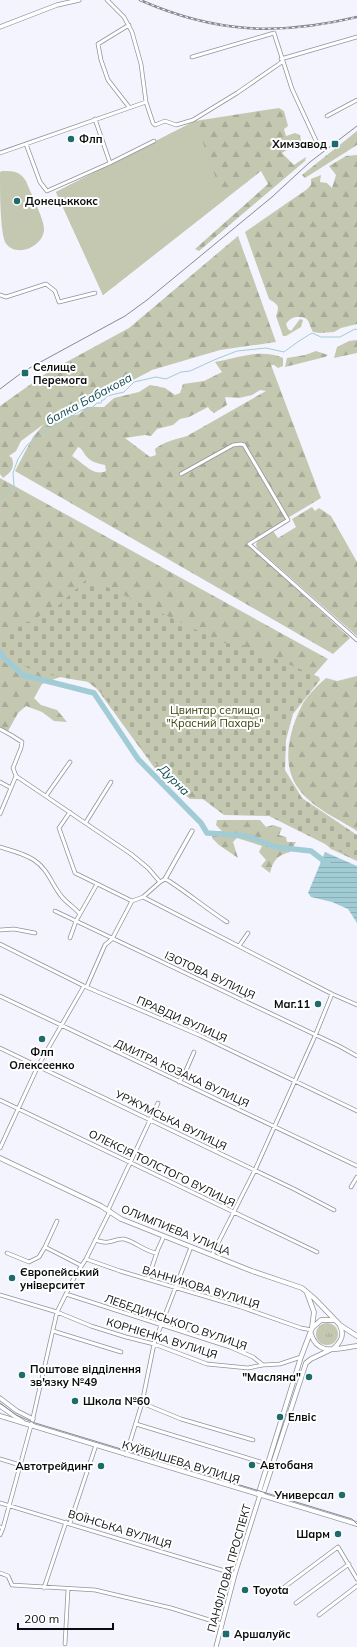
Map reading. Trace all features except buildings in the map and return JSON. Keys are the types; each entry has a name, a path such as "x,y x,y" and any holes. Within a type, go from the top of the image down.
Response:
{"main road":[{"name":"ОЛИМПИЕВА УЛИЦА","path":"0,1158 109,1211 121,1219 306,1291"},
{"path":"306,1291 340,1325 357,1336"},
{"path":"306,1291 311,1300 314,1312 312,1331 317,1346 325,1349 357,1346"},
{"path":"262,1494 259,1492 301,1357 312,1331 321,1320 335,1320"},
{"path":"333,1349 338,1345 342,1337 342,1329 340,1325"},
{"name":"ПАНФІЛОВА ПРОСПЕКТ","path":"262,1494 306,1363 311,1359 333,1349"},
{"name":"КУЙБИШЕВА ВУЛИЦЯ","path":"0,1416 126,1455 262,1494 357,1524"}],"street":[{"path":"0,27 57,5 80,0"},
{"path":"107,0 124,17 129,25 141,64 146,102 155,125 165,122 176,125 193,120 237,93 282,60 357,37"},
{"path":"129,25 98,44 100,60 108,80 129,107"},
{"path":"192,57 274,33 292,90 318,145"},
{"path":"326,116 357,100"},
{"path":"0,152 146,102"},
{"path":"95,119 110,163"},
{"path":"26,144 40,182 47,191 110,163 154,141"},
{"path":"0,295 6,296 46,284 55,291 60,302 95,293"},
{"path":"181,474 233,445 244,445 288,520 249,544 357,640"},
{"path":"0,729 22,742 13,768 16,776 86,822 148,868 160,882"},
{"path":"46,796 70,762"},
{"path":"0,814 16,776"},
{"path":"0,782 11,788"},
{"path":"86,822 111,782"},
{"path":"70,812 59,828 75,873 132,902"},
{"path":"0,1148 38,1066 60,1025 85,986 105,945 112,939 132,902 143,897 160,882 166,879 192,831"},
{"path":"0,847 11,851 16,851 35,860 46,871 63,898 80,914"},
{"path":"166,879 227,922"},
{"path":"70,938 76,921 97,884"},
{"path":"143,897 332,994 357,1005"},
{"name":"ІЗОТОВА ВУЛИЦЯ","path":"56,911 357,1056"},
{"path":"0,930 14,929 34,933"},
{"path":"239,946 248,933"},
{"name":"ПРАВДИ ВУЛИЦЯ","path":"0,944 85,986 201,1036 357,1110"},
{"path":"212,1255 275,1127 332,994"},
{"name":"ДМИТРА КОЗАКА ВУЛИЦЯ","path":"0,996 357,1166"},
{"name":"УРЖУМСЬКА ВУЛИЦЯ","path":"0,1048 255,1170 334,1210"},
{"path":"179,1082 184,1075 194,1052"},
{"name":"ОЛЕКСІЯ ТОЛСТОГО ВУЛИЦЯ","path":"0,1100 317,1252"},
{"path":"0,1535 33,1419 57,1312 80,1265 86,1259 158,1104"},
{"path":"351,1187 357,1178"},
{"path":"7,1253 29,1262 39,1257 57,1221"},
{"path":"148,1280 156,1253 164,1236"},
{"path":"95,1240 108,1242 123,1239 140,1246 144,1250 156,1253"},
{"path":"44,1247 80,1265"},
{"path":"126,1455 142,1403 154,1344 191,1247"},
{"name":"ВАННИКОВА ВУЛИЦЯ","path":"86,1259 148,1280 241,1307 312,1331"},
{"name":"ЛЕБЕДИНСЬКОГО ВУЛИЦЯ","path":"66,1294 230,1347 253,1357 263,1365"},
{"path":"0,1295 57,1312"},
{"name":"КОРНІЄНКА ВУЛИЦЯ","path":"57,1312 98,1328 154,1344 207,1364 248,1368 263,1365"},
{"path":"53,1331 121,1352"},
{"path":"263,1365 280,1364 301,1357"},
{"path":"0,1398 17,1411 33,1419"},
{"path":"142,1403 181,1419 253,1440"},
{"path":"0,1406 24,1423"},
{"path":"136,1424 267,1464"},
{"path":"70,1523 96,1445"},
{"path":"0,1459 20,1465"},
{"name":"ПАНФІЛОВА ПРОСПЕКТ","path":"216,1647 235,1574 262,1494"},
{"name":"ВОЇНСЬКА ВУЛИЦЯ","path":"0,1503 235,1574"},
{"path":"44,1588 66,1522"},
{"path":"279,1591 338,1547 357,1578"},
{"path":"296,1603 349,1564"},
{"path":"0,1573 8,1576 12,1585 95,1590 171,1608 222,1624"},
{"path":"319,1615 357,1586"},
{"path":"65,1644 68,1589"}],"green space":[{"path":"279,108 284,111 288,126 284,129 286,136 295,133 300,135 301,141 282,153 294,165 306,157 305,161 199,251 195,249 268,184 261,171 103,295 56,192 195,121"},
{"path":"195,121 224,200 103,295 56,192"},
{"path":"357,131 357,145 305,178 302,175"},
{"path":"357,155 357,324 341,328 334,332 320,333 313,332 308,320 296,317 290,319 286,324 288,329 291,331 300,319 303,320 301,327 286,336 283,336 276,316 278,307 269,299 245,232 306,190 311,185 311,179 321,175 320,182 327,183 332,188 336,175 329,166 346,156"},
{"name":"Донецьккокс","path":"0,172 16,172 24,178 44,225 44,230 39,241 28,249 15,250 5,242 3,236"},
{"path":"238,236 276,342 220,350 152,370 120,387 60,412 52,418 62,414 76,415 86,407 104,407 114,398 139,392 150,385 165,388 175,395 180,393 183,384 204,381 222,372 215,362 258,354 275,355 283,358 283,366 278,368 271,365 321,498 246,543 350,638 333,654 15,471 33,437 44,424 21,441 16,451 9,456 13,461 13,467 10,472 3,478 0,474 0,406 48,372 129,328","holes":["260,390 266,391 187,436 162,444 155,449 156,455 150,457 125,438 145,435 151,436 157,429 173,425 180,419 189,417 208,407 214,413 227,405 225,397 239,398 252,395","78,447 91,460 105,465 106,471 96,472 72,456"]},
{"path":"357,340 357,353 334,358 337,347 349,341"},
{"path":"316,351 328,355 285,367 287,358 305,355"},
{"name":"Цвинтар селища \"Красний Пахарь\"","path":"0,478 328,659 305,685 283,719 282,776 308,807 357,837 357,861 331,849 301,822 253,800 190,799 156,770 97,689 76,673 42,684 34,698 41,705 57,710 67,722 54,721 42,712 26,706 18,713 8,731 0,727"},
{"path":"312,507 315,511 319,508 331,516 357,562 357,636 257,548 256,544 258,540 273,531 278,538 296,527 292,519"},
{"name":"Цвинтар селища \"Красний Пахарь\"","path":"88,578 224,643 240,644 319,677 320,680 293,714 286,740 285,770 302,798 357,835 357,860 269,816 224,815 150,759 94,683 38,672 11,659 3,650 0,639 6,634 58,606"},
{"path":"357,676 357,831 325,812 304,795 298,788 293,778 289,768 288,757 294,723 303,703 311,693 326,678 337,681"},
{"path":"217,820 260,820 266,827 273,825 282,828 279,835 286,837 287,842 296,842 290,852 282,855 274,861 270,873 261,866 266,860 259,852 262,846 237,838 233,842 238,858 219,845 212,838 213,831 222,831 216,825"},
{"path":"327,1323 335,1326 338,1334 335,1342 327,1345 319,1342 316,1334 319,1326"}],"water":[{"path":"325,852 357,866 357,923 348,909 332,902 311,897 308,893"}],"waterway":[{"name":"балка Бабакова","path":"0,500 14,486 13,473 18,459 27,445 51,427 82,410 93,407 97,403 101,403 107,396 124,392 134,382 156,377 166,379 181,372 190,371 237,351 266,348 284,352 312,333 321,337 340,337 355,329 357,330"},
{"name":"Дурна","path":"0,652 3,657 23,675 94,693 138,759 201,823 207,833 247,836 276,847 311,851 328,864"}],"tram line":[{"path":"0,389 24,371 125,316 147,300 272,197 310,162 357,126"},
{"path":"0,1403 16,1415 32,1422 352,1519 357,1524"}],"railway":[{"path":"140,0 194,19 221,25 247,28 273,29 300,27 357,17"}],"place":[{"name":"Флп","path":"71,139"},
{"name":"Химзавод","path":"335,144"},
{"name":"Донецьккокс","path":"17,201"},
{"name":"Селище Перемога","path":"25,373"},
{"name":"Маг.11","path":"318,1004"},
{"name":"Флп Олексеенко","path":"42,1039"},
{"name":"Європейський університет","path":"12,1278"},
{"name":"Поштове відділення зв'язку №49","path":"22,1375"},
{"name":"\"Масляна\"","path":"309,1377"},
{"name":"Школа №60","path":"75,1401"},
{"name":"Елвіс","path":"280,1417"},
{"name":"Автобаня","path":"252,1465"},
{"name":"Автотрейдинг","path":"101,1466"},
{"name":"Универсал","path":"342,1495"},
{"name":"Шарм","path":"338,1534"},
{"name":"Toyota","path":"245,1590"},
{"name":"Аршалуйс","path":"226,1634"}]}
